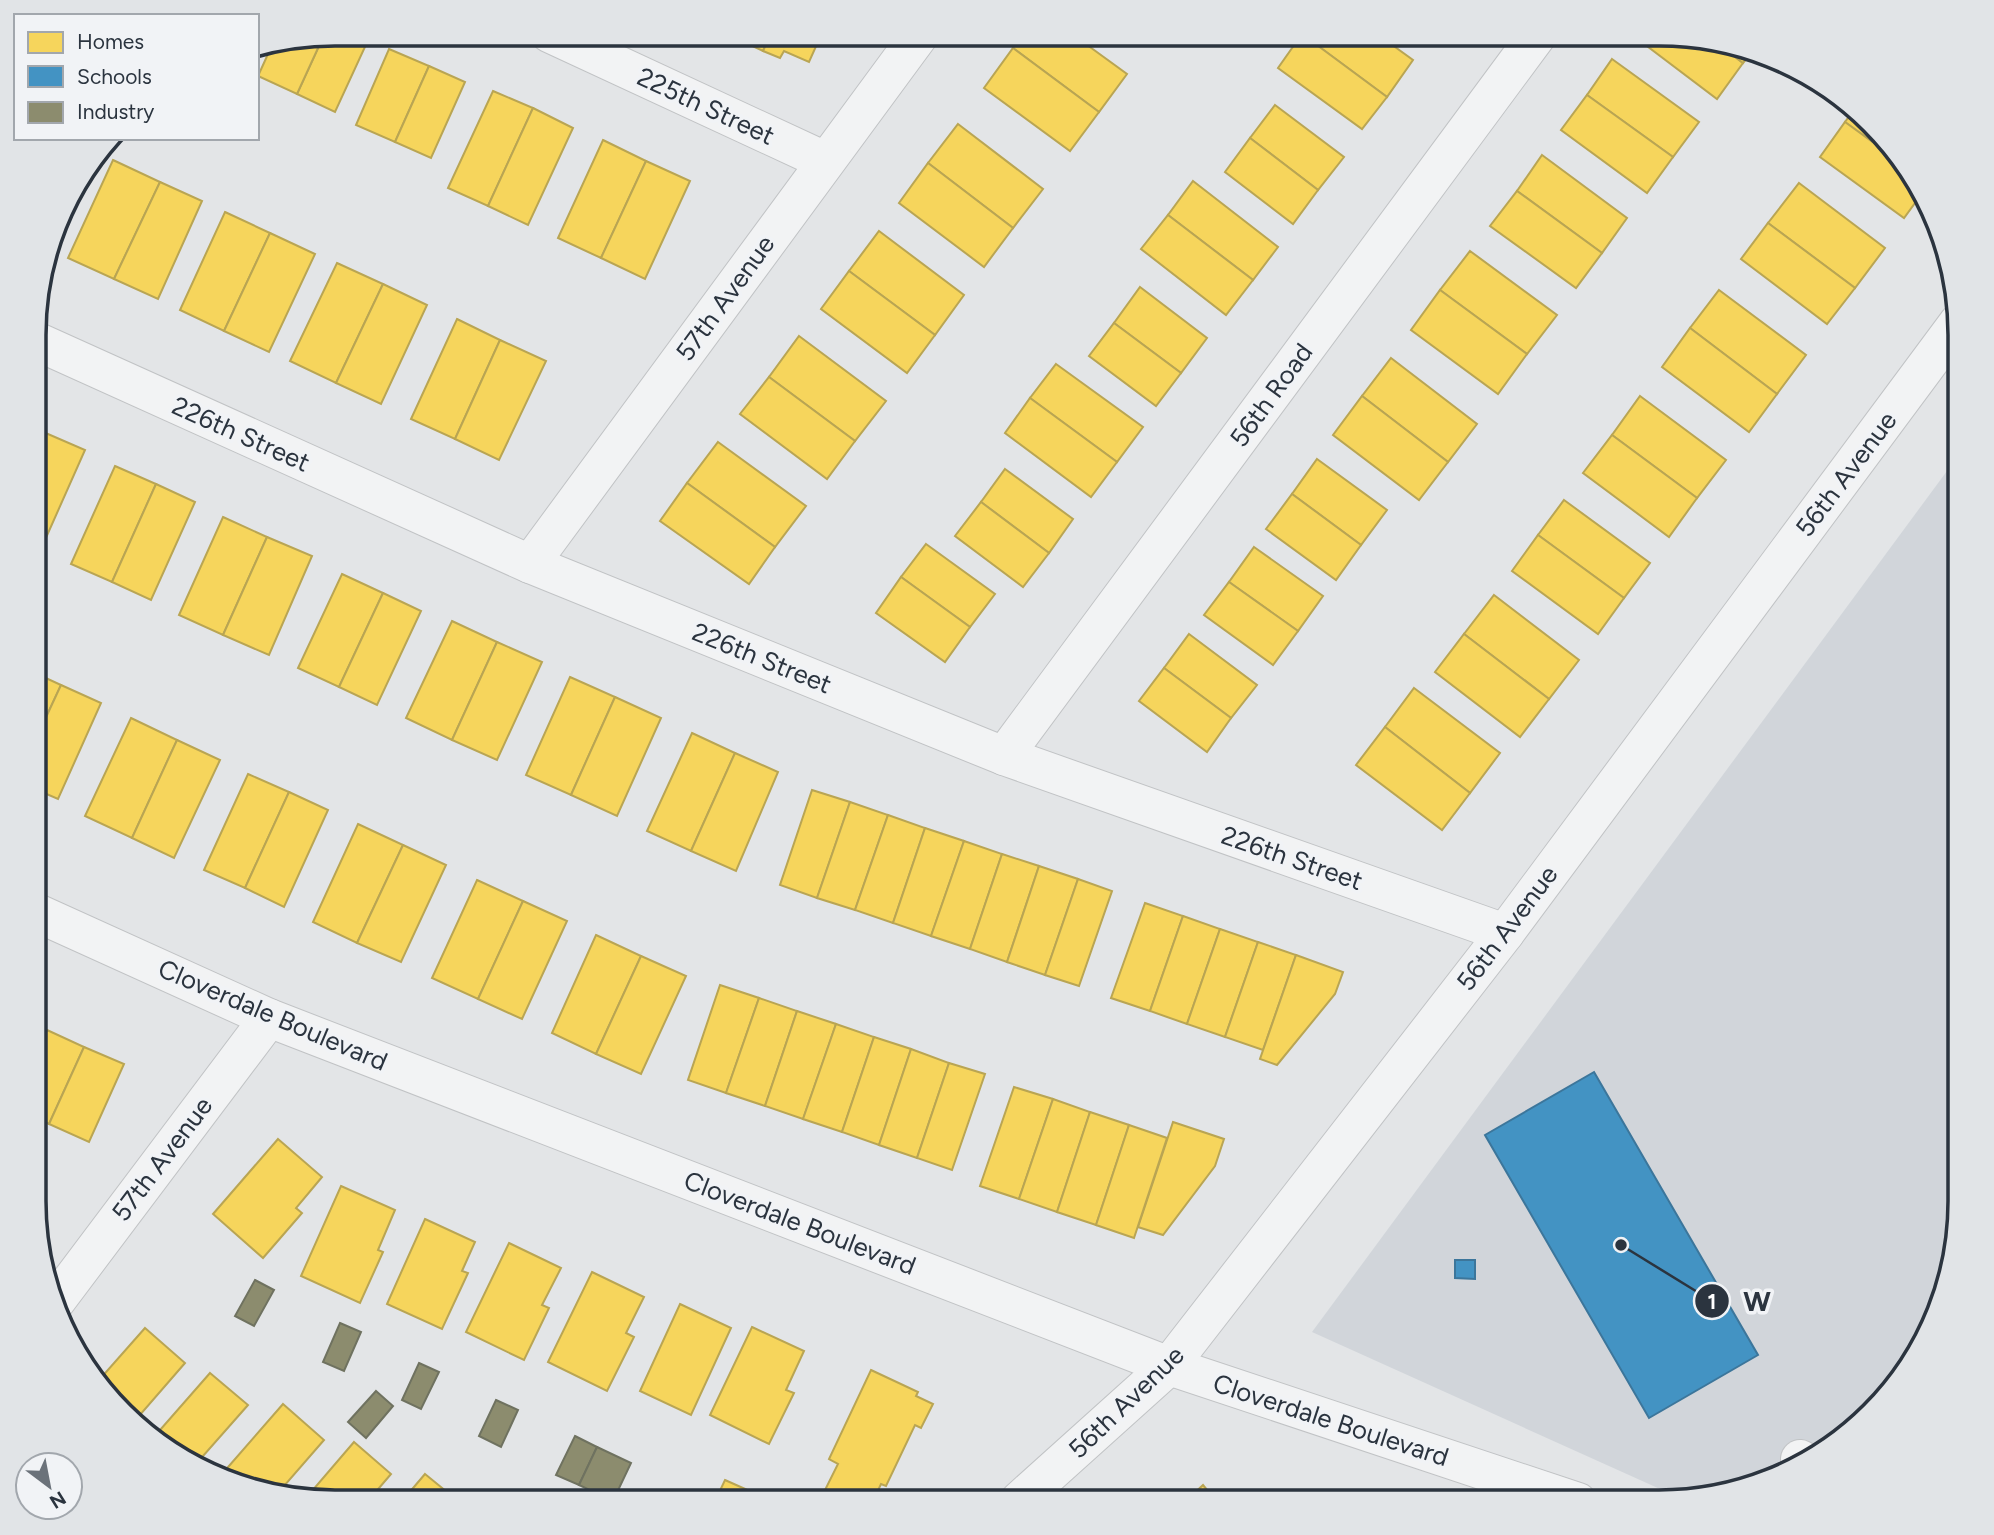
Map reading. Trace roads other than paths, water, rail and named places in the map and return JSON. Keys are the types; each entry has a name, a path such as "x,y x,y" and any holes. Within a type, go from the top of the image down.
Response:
{"street":[{"name":"225th Street","path":"577,46 825,161"},
{"name":"57th Avenue","path":"530,564 911,46"},
{"name":"56th Road","path":"1004,756 1529,46"},
{"name":"56th Avenue","path":"1032,1490 1169,1366 1504,933 1948,336"},
{"name":"226th Street","path":"46,346 530,564 1004,756 1504,933"},
{"name":"Cloverdale Boulevard","path":"46,917 269,1018 1169,1366 1541,1490"},
{"name":"57th Avenue","path":"61,1294 269,1018"}],"place":[{"name":"W","path":"1621,1245"}]}
